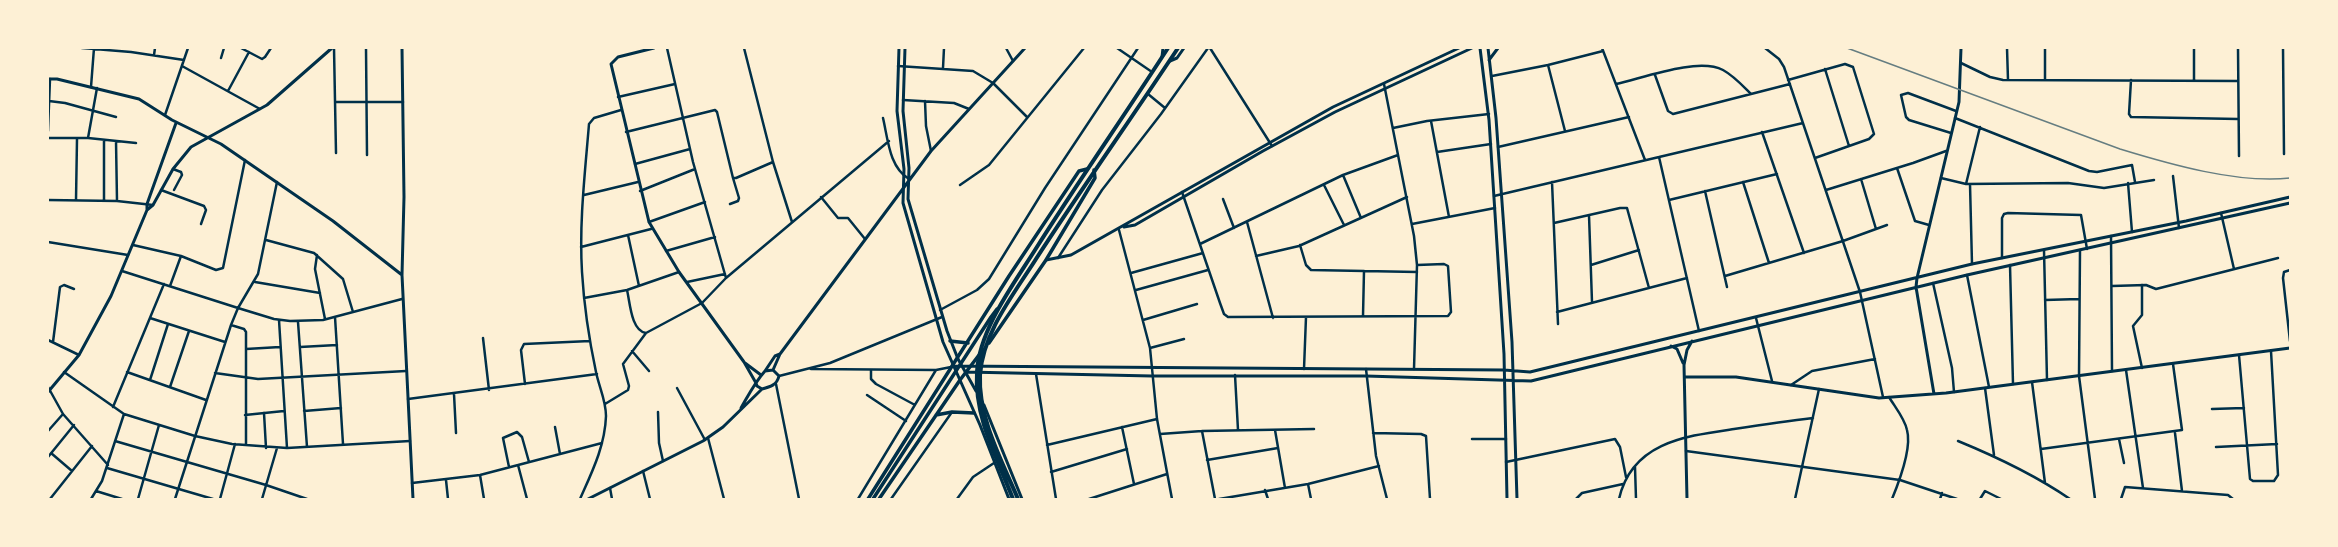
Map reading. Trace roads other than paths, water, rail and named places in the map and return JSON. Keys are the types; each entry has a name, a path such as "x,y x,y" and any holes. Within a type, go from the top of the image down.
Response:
{"highway":[{"path":"1013,499 982,419 977,393 979,356 1001,307 1080,178 1168,48"},
{"path":"1018,499 982,403 980,376 983,356 999,320 1094,169 1148,94 1178,48"}],"main road":[{"path":"868,499 954,366 1009,276 1079,171 1087,169"},
{"path":"879,499 960,380 1046,260 1095,178 1094,169"},
{"path":"873,499 991,316 1001,307"},
{"path":"950,340 968,343"},
{"path":"936,415 952,412 974,413"}],"street":[{"path":"82,48 131,52 184,60"},
{"path":"154,55 155,48"},
{"path":"165,115 188,48"},
{"path":"221,58 224,48"},
{"path":"241,48 263,59 271,48"},
{"path":"333,48 336,153"},
{"path":"147,210 153,205 173,169 191,146 260,109 333,48"},
{"path":"366,48 367,156"},
{"path":"402,48 402,299 413,499"},
{"path":"654,48 639,50 613,61 611,70 640,191 649,222 679,272 744,362 756,383 762,389"},
{"path":"667,48 695,169 726,278"},
{"path":"744,48 773,162 792,222"},
{"path":"899,48 897,111 904,176 903,203 936,320 1009,499"},
{"path":"905,48 903,100 904,134 909,158 908,199 950,340 958,359 985,408 1022,499"},
{"path":"943,68 944,48"},
{"path":"1006,48 1013,61"},
{"path":"774,370 780,354 909,179 931,151 1025,48"},
{"path":"960,184 987,168 1084,48"},
{"path":"1118,48 1152,72"},
{"path":"940,310 977,290 989,279 1138,48"},
{"path":"1162,58 1163,48"},
{"path":"1170,61 1177,58 1184,48"},
{"path":"1058,259 1102,190 1209,48 1272,146"},
{"path":"1046,260 1058,259 1071,255 1119,230 1134,219 1333,107 1459,48"},
{"path":"1123,227 1135,225 1272,146 1385,89 1472,48"},
{"path":"1480,48 1489,114 1495,208 1505,379 1507,499"},
{"path":"1488,48 1492,76 1502,194 1514,380 1517,499"},
{"path":"1489,60 1498,48"},
{"path":"1765,48 1779,58 1790,84 1826,190 1860,292 1883,397"},
{"path":"1934,394 1916,287 1961,89 1961,48"},
{"path":"2007,48 2008,80"},
{"path":"2045,48 2045,80"},
{"path":"2194,48 2194,81"},
{"path":"2238,48 2239,156"},
{"path":"2283,48 2284,154"},
{"path":"91,87 94,49"},
{"path":"1492,76 1548,65 1602,49 1645,160"},
{"path":"228,91 249,52"},
{"path":"1788,80 1849,63 1853,66 1874,134 1872,137 1814,158"},
{"path":"1961,63 1990,77 2008,80 2238,81"},
{"path":"1548,65 1565,131"},
{"path":"1616,84 1692,66 1707,65 1722,69 1737,79 1751,94"},
{"path":"182,66 260,109"},
{"path":"898,66 973,71 993,83 1027,117"},
{"path":"1825,69 1849,146"},
{"path":"1655,75 1668,111 1673,114 1790,84"},
{"path":"48,131 49,79 97,88 139,99 176,123 208,136 245,160 333,221 402,275"},
{"path":"2131,80 2129,114 2131,117 2238,119"},
{"path":"618,97 675,84"},
{"path":"1384,84 1412,224 1417,265 1414,370"},
{"path":"88,138 97,88"},
{"path":"1951,133 1909,120 1906,117 1901,95 1908,93 1956,111"},
{"path":"1148,94 1165,108"},
{"path":"903,100 959,104 970,109"},
{"path":"49,101 94,110 116,117"},
{"path":"925,101 926,126 931,151"},
{"path":"335,102 402,102"},
{"path":"580,499 598,460 606,418 605,404 596,374 590,341 584,298 581,247 590,121 621,110"},
{"path":"626,132 712,110 717,112 739,199 730,204"},
{"path":"1393,128 1431,121 1489,114"},
{"path":"1498,146 1629,116"},
{"path":"883,118 893,162 904,176 909,179"},
{"path":"1954,118 2089,171 2098,172 2132,166 2134,182"},
{"path":"1431,121 1450,217"},
{"path":"176,123 147,204 147,210 111,296 79,355 48,390 64,414 107,466 213,499"},
{"path":"1494,196 1803,123"},
{"path":"1966,184 1980,127"},
{"path":"1762,132 1804,253"},
{"path":"48,138 88,138 136,143"},
{"path":"76,200 77,139"},
{"path":"104,140 104,200"},
{"path":"116,141 117,201"},
{"path":"605,404 628,390 629,386 623,364 646,333 702,303 726,278 889,141"},
{"path":"1437,152 1491,144"},
{"path":"634,165 690,149"},
{"path":"1826,190 1946,151"},
{"path":"1200,244 1343,175 1398,156"},
{"path":"1659,157 1699,332"},
{"path":"133,245 181,256 216,270 223,268 245,160"},
{"path":"733,178 773,162"},
{"path":"1897,168 1912,216 1918,224 1929,225"},
{"path":"173,169 180,172 182,175 174,190"},
{"path":"640,191 695,169"},
{"path":"1669,200 1776,174"},
{"path":"1343,175 1361,218"},
{"path":"2173,176 2179,229"},
{"path":"1940,178 1966,184 2068,183 2104,188 2154,180"},
{"path":"1861,179 1876,229"},
{"path":"175,499 231,325 238,308 255,282 266,240 277,182"},
{"path":"584,195 638,182"},
{"path":"1552,182 1558,324"},
{"path":"1743,182 1769,263"},
{"path":"2128,183 2132,232"},
{"path":"1324,184 1344,225"},
{"path":"1970,184 1972,264"},
{"path":"161,190 204,206 206,210 201,224"},
{"path":"1705,191 1727,287"},
{"path":"1182,192 1224,314 1228,317 1447,317 1451,312 1448,266 1444,264 1417,265"},
{"path":"821,197 838,218 848,218 865,238"},
{"path":"1256,256 1300,245 1407,197"},
{"path":"806,369 936,370 954,366 971,366 1504,370 1513,372 1530,372 1699,332 1972,264 2178,223 2290,197"},
{"path":"1223,199 1234,228"},
{"path":"48,200 104,200 153,205"},
{"path":"649,222 705,202"},
{"path":"966,372 1152,376 1366,376 1505,379 1531,381 1967,275 2222,220 2290,203"},
{"path":"1412,224 1495,208"},
{"path":"1554,223 1628,208 1649,288"},
{"path":"2221,213 2234,269"},
{"path":"2002,258 2002,218 2004,214 2081,215 2087,249"},
{"path":"1589,215 1592,302"},
{"path":"1247,222 1273,318"},
{"path":"1725,276 1843,241 1887,225"},
{"path":"581,247 652,229"},
{"path":"1119,230 1150,348 1157,419 1172,499"},
{"path":"628,235 639,286"},
{"path":"2111,236 2112,372"},
{"path":"666,251 714,237"},
{"path":"266,240 304,249 317,255 343,279 352,312"},
{"path":"48,242 129,255"},
{"path":"1300,245 1306,266 1311,270 1417,272"},
{"path":"1591,265 1639,250"},
{"path":"2044,250 2047,380"},
{"path":"2080,250 2079,376 2095,499"},
{"path":"1131,273 1203,253"},
{"path":"317,255 315,269 325,320"},
{"path":"170,286 181,256"},
{"path":"2112,286 2142,285 2156,289 2278,258"},
{"path":"2010,265 2013,384"},
{"path":"122,270 238,308 279,320 298,322 325,320 402,299"},
{"path":"1136,290 1208,270"},
{"path":"2290,270 2284,272 2290,341"},
{"path":"1363,316 1364,271"},
{"path":"584,298 627,290 679,272"},
{"path":"687,282 725,274"},
{"path":"1967,275 1987,388 1994,456"},
{"path":"1557,312 1687,278"},
{"path":"255,282 320,293"},
{"path":"1933,283 1952,368 1954,392"},
{"path":"112,408 164,284"},
{"path":"53,342 60,287 64,285 74,289"},
{"path":"2142,285 2142,315 2134,326 2142,368"},
{"path":"627,290 637,329 646,333"},
{"path":"2045,300 2079,299"},
{"path":"2286,303 2290,302"},
{"path":"1143,320 1197,304"},
{"path":"335,317 343,444"},
{"path":"779,376 830,363 942,317"},
{"path":"1304,369 1306,317"},
{"path":"150,318 225,342"},
{"path":"1756,318 1772,381"},
{"path":"279,320 287,448"},
{"path":"298,322 307,447"},
{"path":"150,380 168,324"},
{"path":"231,325 245,330 246,446"},
{"path":"170,387 189,330"},
{"path":"483,338 488,390"},
{"path":"1150,348 1184,339"},
{"path":"48,340 79,355"},
{"path":"525,384 521,350 524,344 590,341"},
{"path":"1687,499 1684,365 1686,350 1692,341"},
{"path":"300,347 337,345"},
{"path":"1671,346 1676,348 1684,365"},
{"path":"246,349 280,347"},
{"path":"1684,377 1720,376 1772,381 1818,390 1889,397 1987,388 2290,348"},
{"path":"2240,355 2250,479 2253,481 2267,481 2278,478 2271,351"},
{"path":"632,352 649,371"},
{"path":"741,408 761,375 775,356 780,354"},
{"path":"1791,385 1812,371 1875,360"},
{"path":"744,362 761,375"},
{"path":"2041,449 2136,436 2175,433 2182,430 2173,364"},
{"path":"1366,369 1378,466 1387,499"},
{"path":"765,371 774,370"},
{"path":"774,370 779,376"},
{"path":"871,370 871,379 876,384 915,405"},
{"path":"858,499 936,370"},
{"path":"2126,370 2144,488"},
{"path":"215,373 246,378 282,378 302,376 339,376 406,371"},
{"path":"64,372 112,408 124,414 196,436 235,444 266,448 287,448 410,441"},
{"path":"128,372 206,400"},
{"path":"408,399 488,390 596,374"},
{"path":"1036,374 1056,499"},
{"path":"1235,375 1238,430"},
{"path":"779,376 776,384 800,499"},
{"path":"2032,382 2046,483"},
{"path":"588,499 706,439 762,389 776,384"},
{"path":"677,388 706,439 724,499"},
{"path":"1795,499 1818,390"},
{"path":"454,394 456,433"},
{"path":"867,395 906,421"},
{"path":"1889,397 1907,430 1908,439 1900,480 1892,499"},
{"path":"304,411 341,408"},
{"path":"2212,409 2244,408"},
{"path":"245,415 284,411"},
{"path":"658,412 659,443 663,461"},
{"path":"891,499 952,412"},
{"path":"264,413 266,448"},
{"path":"48,431 64,414"},
{"path":"91,499 107,466 124,414"},
{"path":"1619,499 1622,484 1626,476 1656,448 1686,436 1813,418"},
{"path":"1047,445 1157,419"},
{"path":"48,457 74,425"},
{"path":"138,499 159,425"},
{"path":"1122,427 1134,484"},
{"path":"554,428 560,454"},
{"path":"1160,434 1202,431 1314,429"},
{"path":"1275,430 1285,488"},
{"path":"1202,431 1215,499"},
{"path":"509,467 503,438 518,432 522,437 529,462"},
{"path":"1373,433 1421,434 1426,436 1430,499"},
{"path":"2175,433 2182,491"},
{"path":"1472,439 1506,439"},
{"path":"1506,462 1615,439 1620,447 1626,476"},
{"path":"2119,439 2124,463"},
{"path":"115,441 227,473 307,499"},
{"path":"1958,441 1994,456 2046,483 2070,499"},
{"path":"412,483 480,475 602,443"},
{"path":"220,499 235,444"},
{"path":"2216,447 2277,444"},
{"path":"50,499 92,446"},
{"path":"262,499 276,448"},
{"path":"1207,460 1278,448"},
{"path":"1052,472 1127,449"},
{"path":"1686,451 1803,465 1900,480 1957,499"},
{"path":"51,453 72,471"},
{"path":"957,499 973,477 994,463"},
{"path":"518,465 526,499"},
{"path":"1219,499 1265,490 1308,484 1378,466"},
{"path":"1635,466 1636,499"},
{"path":"643,471 650,499"},
{"path":"1089,499 1168,474"},
{"path":"480,475 484,499"},
{"path":"446,480 448,499"},
{"path":"1308,484 1311,499"},
{"path":"1576,499 1582,494 1622,484"},
{"path":"610,487 612,499"},
{"path":"2121,499 2125,487 2228,494 2233,499"},
{"path":"1265,490 1268,499"},
{"path":"96,491 122,499"},
{"path":"1980,499 1984,491 2001,499"},
{"path":"1940,499 1942,493"}],"railway":[{"path":"1847,48 2139,155 2226,175 2248,178 2290,178"}]}
